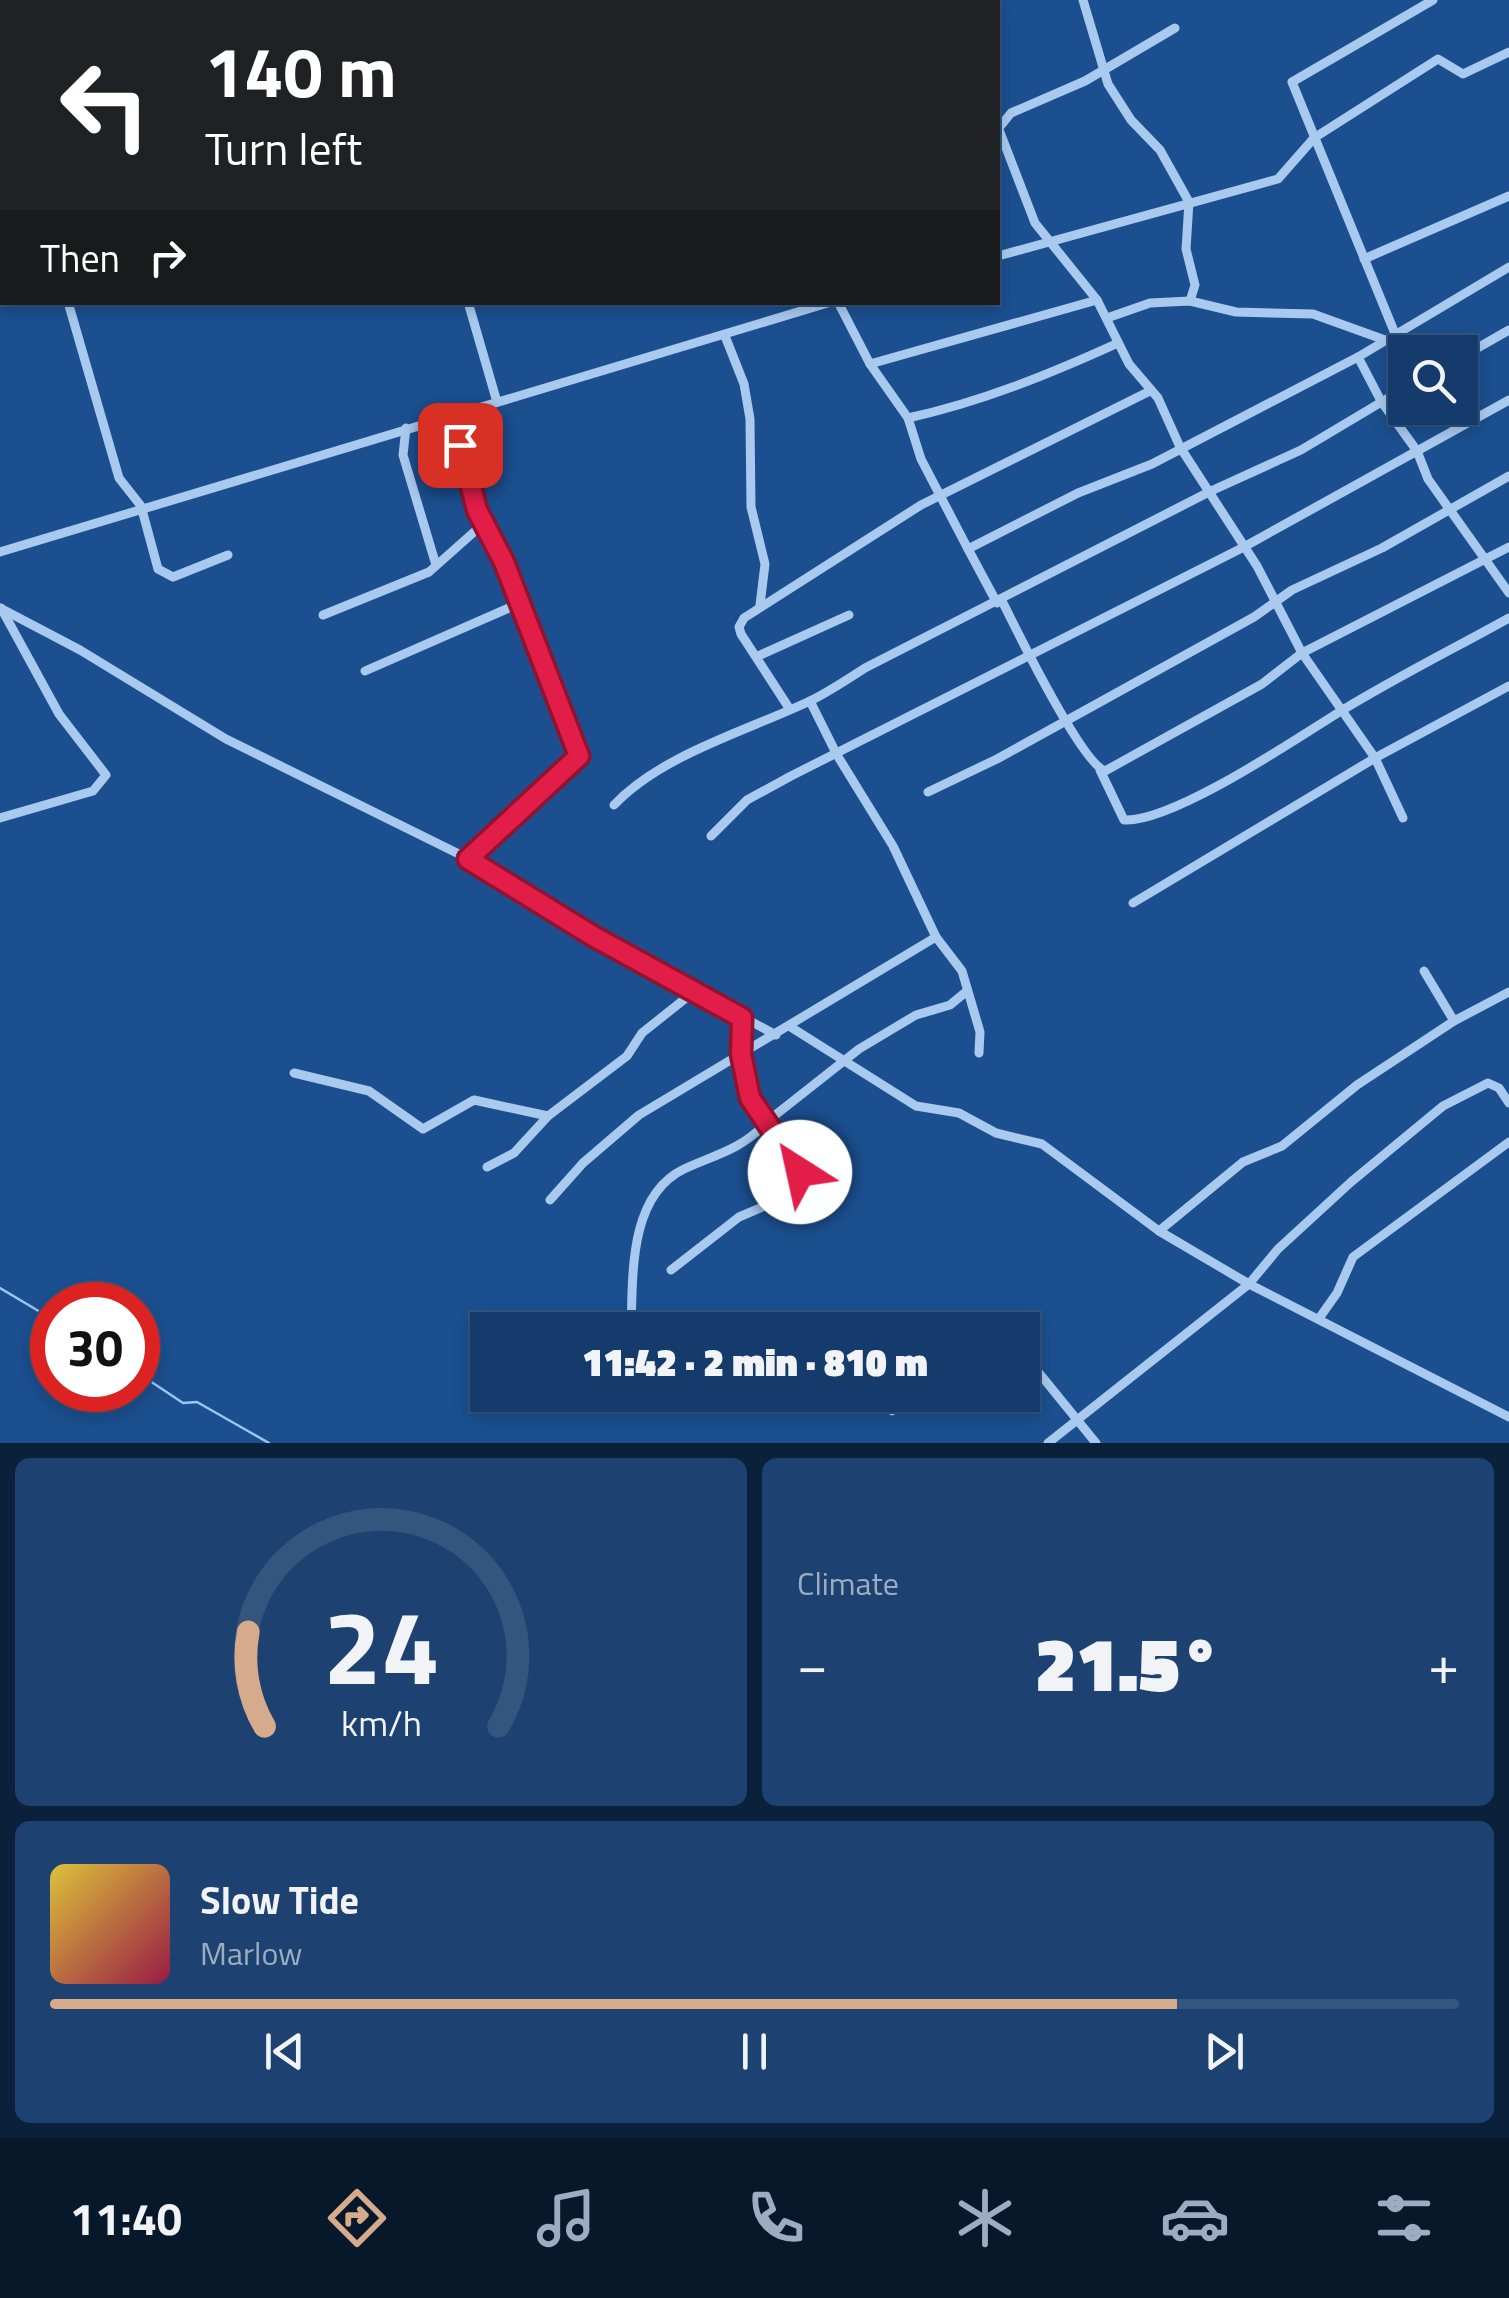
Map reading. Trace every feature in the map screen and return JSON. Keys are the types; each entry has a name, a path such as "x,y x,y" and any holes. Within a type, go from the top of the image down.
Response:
{"street":[{"path":"1083,0 1106,67 1105,78 1119,104 1160,150 1189,202 1186,249 1195,285 1190,301"},
{"path":"1396,335 1292,82 1433,0"},
{"path":"1000,126 1012,113 1175,28"},
{"path":"1000,255 1278,178 1314,138 1438,59 1463,74 1509,52"},
{"path":"1000,133 1035,223 1096,300 1148,392 1158,398 1180,447 1276,600 1302,653 1375,758 1403,818"},
{"path":"1364,259 1509,196"},
{"path":"1398,335 1509,266"},
{"path":"870,364 1096,300"},
{"path":"1106,318 1150,303 1190,301 1236,312 1313,314 1385,340"},
{"path":"69,305 119,478 141,506 163,575 190,572 228,555"},
{"path":"469,305 497,402"},
{"path":"0,552 141,506 824,305"},
{"path":"836,305 908,418 921,459 968,549 1100,770 1120,816 1130,821 1192,800 1342,710 1509,618"},
{"path":"1478,348 1509,330"},
{"path":"725,336 744,384 750,419 751,507 765,564 760,606"},
{"path":"968,549 1078,492 1152,464 1388,339"},
{"path":"908,418 1030,381 1118,343"},
{"path":"1358,356 1382,401 1417,451 1428,479 1509,593"},
{"path":"789,708 739,628 760,606 942,495 1148,392"},
{"path":"614,805 631,788 754,722 810,701 865,668 1211,491 1301,450 1388,398"},
{"path":"711,836 747,800 1242,548 1509,400"},
{"path":"451,415 484,524 552,677 579,756 468,859"},
{"path":"406,428 403,454 436,566"},
{"path":"928,792 996,759 1254,617 1276,600 1509,476"},
{"path":"323,615 418,578 484,524"},
{"path":"1100,770 1262,684 1302,653 1509,546"},
{"path":"365,672 518,604"},
{"path":"0,607 226,739 468,859 593,936 776,1035"},
{"path":"0,607 59,714 106,780 93,790 0,818"},
{"path":"758,656 849,614"},
{"path":"1133,903 1375,758 1509,686"},
{"path":"810,701 837,755 893,846 936,937 954,957 980,1032 980,1053"},
{"path":"550,1200 583,1163 639,1115 936,937"},
{"path":"1424,971 1454,1021"},
{"path":"487,1167 514,1153 548,1116 626,1056 642,1033 696,990"},
{"path":"634,1312 640,1234 654,1190 687,1168 744,1145 764,1124 844,1062 916,1015 950,1005 966,991"},
{"path":"1159,1231 1243,1162 1282,1146 1358,1085 1454,1021 1509,992"},
{"path":"672,1270 739,1217 787,1194 800,1172 750,1098 741,1054 742,1018"},
{"path":"789,1026 922,1108 959,1113 996,1132 1042,1144 1159,1231 1249,1284 1320,1316 1509,1417"},
{"path":"294,1073 370,1090 423,1129 474,1100 548,1116"},
{"path":"1048,1443 1249,1284 1294,1233 1443,1106 1488,1082 1509,1103"},
{"path":"1320,1316 1337,1293 1354,1257 1509,1142"},
{"path":"1040,1373 1096,1443"}],"waterway":[{"path":"0,1288 30,1306"},
{"path":"160,1388 183,1403 197,1402 269,1443"}],"route":[{"path":"460,445 477,510 496,544 518,604 552,677 579,756 468,859 593,936 662,970 742,1018 743,1074 750,1098 800,1172"}]}
